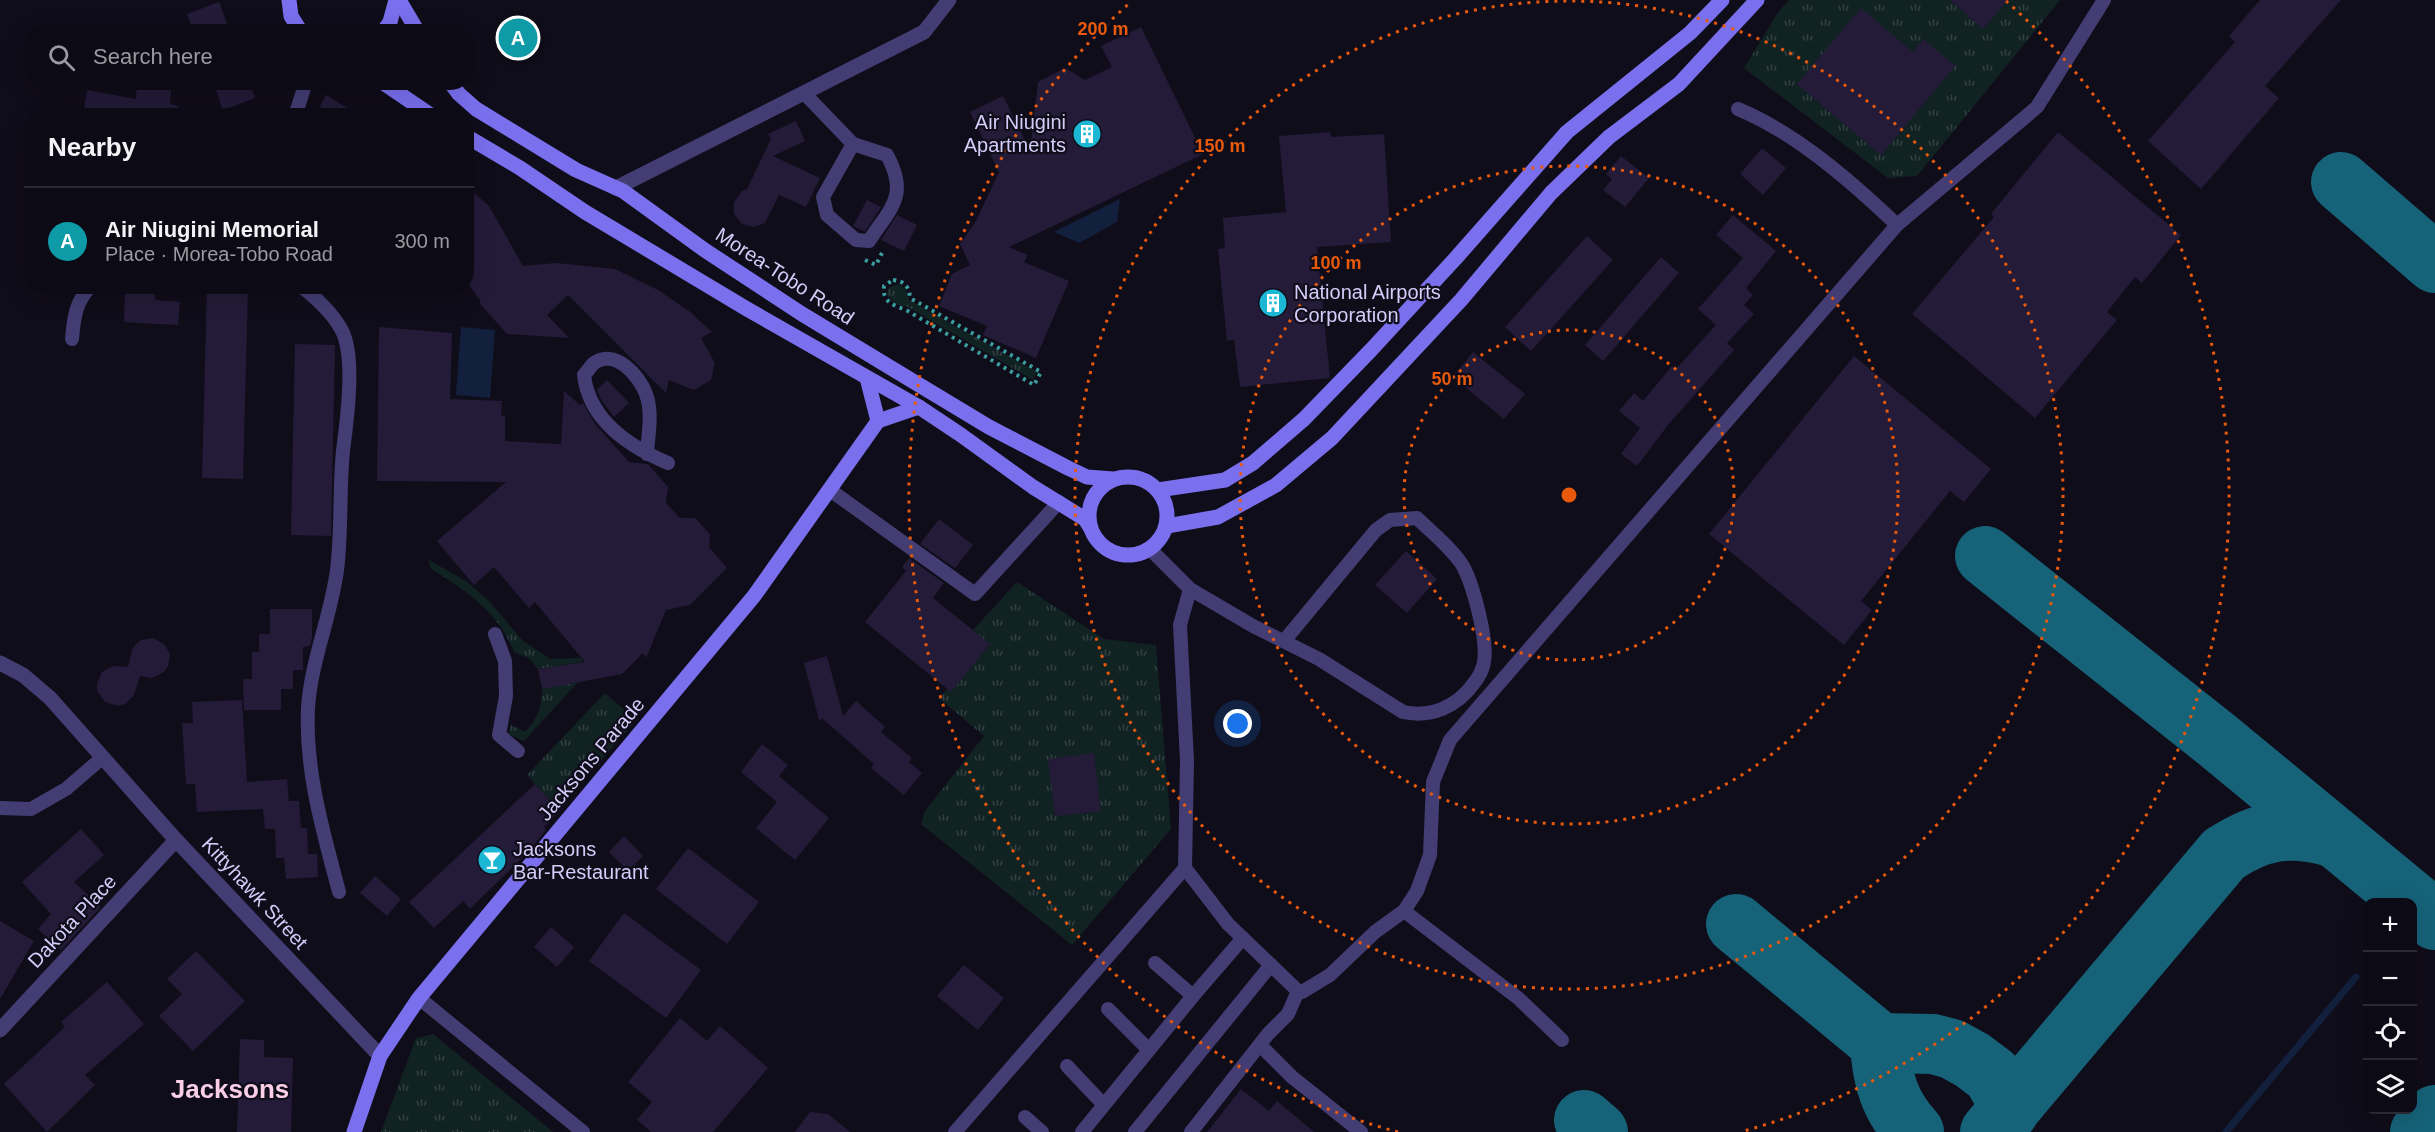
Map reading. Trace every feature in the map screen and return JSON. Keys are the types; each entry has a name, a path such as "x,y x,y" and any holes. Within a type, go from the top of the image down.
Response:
{"main road":[{"path":"277,0 296,24"},
{"path":"289,0 291,16"},
{"path":"389,24 398,0"},
{"path":"398,0 413,24"},
{"path":"1158,490 1225,480 1253,463 1304,419 1455,259 1567,132 1690,33 1722,0"},
{"path":"1167,526 1218,517 1276,485 1332,438 1461,300 1551,193 1609,137 1679,84 1757,0"},
{"path":"394,90 420,108"},
{"name":"Morea-Tobo Road","path":"456,90 476,109 576,170 616,188 802,314 990,427 1087,477 1113,479"},
{"path":"474,141 520,168 585,212 919,407 1033,487 1085,519 1097,540 1108,550 1122,555 1137,555 1150,549 1161,539 1167,526 1167,506 1158,490 1145,480 1129,476 1113,479 1101,487 1093,499 1089,512 1090,527"},
{"path":"867,378 878,422 919,407"},
{"name":"Jacksons Parade","path":"354,1132 380,1056 419,998 737,618 878,422"}],"street":[{"path":"616,188 924,32 949,0"},
{"name":"Kittyhawk Street","path":"0,663 23,675 50,698 176,840 380,1056"},
{"name":"Dakota Place","path":"0,1030 176,840"}],"lane":[{"path":"1298,991 1310,989 1330,975 1375,932 1404,911 1417,891 1430,855 1432,782 1450,740 1897,225 2037,107 2104,0"},
{"path":"297,108 303,90"},
{"path":"804,93 853,144 887,155 897,174 896,200 869,241 856,240 827,215 823,197 853,144"},
{"path":"1738,110 1766,120 1808,150 1897,225"},
{"path":"72,339 75,309 84,294"},
{"path":"311,294 322,303 345,337 349,371 339,485 337,571 308,706 307,750 318,812 339,892"},
{"path":"647,454 650,419 646,394 634,373 618,361 607,359 594,364 584,375 586,392 611,430 647,454 668,464"},
{"path":"830,490 975,594 1059,502"},
{"path":"1150,549 1190,589 1253,626 1319,658 1403,712 1416,715 1434,712 1452,705 1465,696 1477,679 1484,663 1482,621 1464,568 1417,518 1390,520 1376,530 1284,641"},
{"path":"955,1132 1185,868 1187,761 1180,625 1190,589"},
{"path":"495,634 505,661 506,696 499,735 518,751"},
{"path":"0,808 31,809 66,789 102,758"},
{"path":"1185,868 1243,938 1298,991"},
{"path":"1404,911 1518,998 1562,1040"},
{"path":"1082,1132 1243,938"},
{"path":"1155,963 1193,996"},
{"path":"1136,1132 1271,964"},
{"path":"1191,1132 1260,1045 1288,1014 1298,991"},
{"path":"419,998 583,1132"},
{"path":"1108,1009 1149,1050"},
{"path":"1260,1045 1292,1077 1361,1132"},
{"path":"1067,1066 1103,1104"},
{"path":"1025,1117 1042,1132"}],"path":[{"path":"893,280 904,283 910,291 910,298 1041,372 1034,385 906,310 892,305 887,301 883,290 884,286 893,280"}],"green space":[{"path":"1789,0 2060,0 1917,176 1888,178 1744,68 1777,14"},
{"path":"899,284 906,290 909,300 1037,372 1033,380 906,306 894,303 887,294 888,288"},
{"path":"429,560 467,582 490,602 522,640 550,659 582,658 582,662 538,669 530,659 514,652 499,625 480,603 430,568"},
{"path":"1017,582 1104,639 1156,645 1171,829 1072,945 921,824 925,811 984,736 939,698 990,645 973,630"},
{"path":"578,682 524,741 508,734 511,725 525,732 536,718 540,708 542,689"},
{"path":"605,693 631,716 633,724 558,809 527,775"},
{"path":"433,1034 553,1132 381,1132 416,1038"}],"water":[{"path":"1120,199 1117,222 1079,243 1054,232"},
{"path":"461,327 495,330 490,398 456,395"}],"building":[{"path":"1950,0 2008,0 1983,29"},
{"path":"2260,0 2341,0 2265,86 2279,98 2201,189 2148,141 2235,42 2229,36"},
{"path":"219,2 227,24 191,24 187,14"},
{"path":"1861,8 1913,52 1923,39 1955,66 1881,155 1797,84"},
{"name":"Air Niugini Apartments","path":"1141,27 1203,154 1009,247 1028,255 1024,262 1069,281 1036,358 983,335 987,326 939,306 952,274 970,265 960,244 975,223 999,172 970,112 1003,96 1030,150 1038,82 1065,68 1085,80 1112,67 1101,46"},
{"path":"87,90 136,99 137,90 171,90 170,104 178,106 178,108 84,108"},
{"path":"216,90 252,90 255,98 222,108"},
{"path":"326,95 347,108 319,108"},
{"path":"796,121 805,141 773,156 820,178 806,207 779,195 765,223 754,227 742,224 734,214 734,202 742,191 747,189 771,139 768,134"},
{"path":"1330,132 1331,137 1384,134 1391,242 1317,247 1330,378 1240,387 1234,340 1227,341 1218,249 1225,248 1223,218 1286,212 1279,136"},
{"path":"2058,132 2181,235 2142,283 2135,277 2107,312 2117,320 2035,418 1912,314 1994,217 1991,214"},
{"path":"1762,148 1786,168 1763,195 1740,174"},
{"path":"1621,156 1649,178 1625,207 1603,190 1612,179 1606,174"},
{"path":"474,193 489,206 523,266 556,263 615,269 658,290 689,311 712,332 701,338 715,363 711,380 694,390 669,380 666,393 568,295 547,315 569,338 507,334 480,304 474,292"},
{"path":"867,200 881,207 865,232 853,226"},
{"path":"897,215 917,225 904,251 881,240"},
{"path":"1733,215 1776,251 1746,288 1753,295 1744,305 1754,314 1727,343 1734,350 1668,425 1637,466 1621,454 1640,428 1619,411 1634,393 1643,401 1672,366 1676,369 1716,325 1698,309 1743,258 1716,235"},
{"path":"1587,236 1613,260 1531,351 1505,327"},
{"path":"1661,257 1679,273 1603,361 1585,345"},
{"path":"125,294 155,294 155,300 180,302 178,325 124,322"},
{"path":"207,294 248,294 243,479 202,478"},
{"path":"379,327 452,333 450,399 502,401 501,416 505,416 505,441 561,444 564,391 580,405 583,403 595,424 629,462 648,464 668,487 666,503 680,518 695,518 710,534 709,547 727,568 690,605 666,610 646,658 643,653 622,674 542,689 538,669 585,662 535,602 529,608 494,567 474,585 437,541 506,482 377,481"},
{"path":"295,344 335,345 331,536 291,535"},
{"path":"1473,352 1525,394 1504,419 1453,377"},
{"path":"1854,356 1991,469 1964,502 1950,491 1861,601 1872,610 1844,645 1709,534"},
{"path":"607,380 629,403 614,417 597,390"},
{"path":"939,519 973,545 955,568 920,544"},
{"path":"1406,551 1437,579 1407,613 1375,585"},
{"path":"909,558 944,583 933,598 990,644 951,692 865,622 906,571 902,567"},
{"path":"270,609 312,609 310,646 303,647 303,670 293,670 293,689 281,689 281,710 244,710 243,679 252,679 252,652 259,652 259,634 270,634"},
{"path":"153,638 164,644 170,654 168,666 164,672 152,678 140,676 134,695 125,704 118,706 105,702 97,691 102,672 113,666 128,667 132,650 136,644 141,640"},
{"path":"827,656 843,716 856,701 885,727 881,732 912,758 909,762 922,773 904,795 871,768 874,764 823,719 819,720 804,663"},
{"path":"242,700 247,782 287,779 289,801 299,801 301,828 307,828 308,854 317,854 318,877 286,879 284,858 276,858 275,829 265,829 263,809 197,812 195,784 186,784 182,723 193,723 192,702"},
{"path":"762,744 788,765 779,776 829,818 795,860 756,828 777,802 741,772"},
{"path":"1094,753 1101,811 1055,816 1048,759"},
{"path":"535,784 560,811 544,827 546,830 527,853 470,909 463,901 434,928 409,902"},
{"path":"81,829 104,855 74,882 101,907 61,950 38,929 51,914 22,882"},
{"path":"624,836 643,856 628,871 609,852"},
{"path":"688,848 759,902 727,944 656,889"},
{"path":"375,876 401,899 387,916 360,893"},
{"path":"624,913 701,970 666,1018 589,961"},
{"path":"0,921 34,941 0,999"},
{"path":"551,927 574,947 557,967 534,947"},
{"path":"196,951 245,1001 193,1051 159,1016 182,994 167,979"},
{"path":"964,965 1004,998 978,1030 937,996"},
{"path":"107,982 144,1024 85,1075 95,1085 47,1132 4,1084 65,1027 61,1022"},
{"path":"680,1018 707,1041 720,1026 768,1068 713,1132 651,1132 637,1120 652,1102 628,1082"},
{"path":"240,1039 264,1040 264,1057 293,1058 291,1132 237,1132"},
{"path":"1241,1089 1269,1111 1277,1101 1314,1132 1207,1132"},
{"path":"810,1112 828,1114 850,1132 795,1132"}],"waterway":[{"path":"2226,1132 2356,977"}],"taxiway":[{"path":"2341,182 2435,263"},
{"path":"1985,556 2217,740 2435,920"},
{"path":"1990,1132 2224,854 2250,840 2276,832 2302,831 2332,837"},
{"path":"1736,924 1880,1043 1933,1044 1952,1049 1972,1060 1992,1075 2009,1111"},
{"path":"1880,1043 1888,1091 1898,1112 1914,1132"},
{"path":"2420,1132 2435,1115"},
{"path":"1584,1120 1598,1132"}],"place":[{"name":"Air Niugini Memorial","path":"518,38"},
{"name":"Air Niugini Apartments","path":"1087,134"},
{"name":"National Airports Corporation","path":"1273,303"},
{"name":"Jacksons Bar-Restaurant","path":"492,860"}],"district":[{"name":"Jacksons","path":"230,1089"}]}
